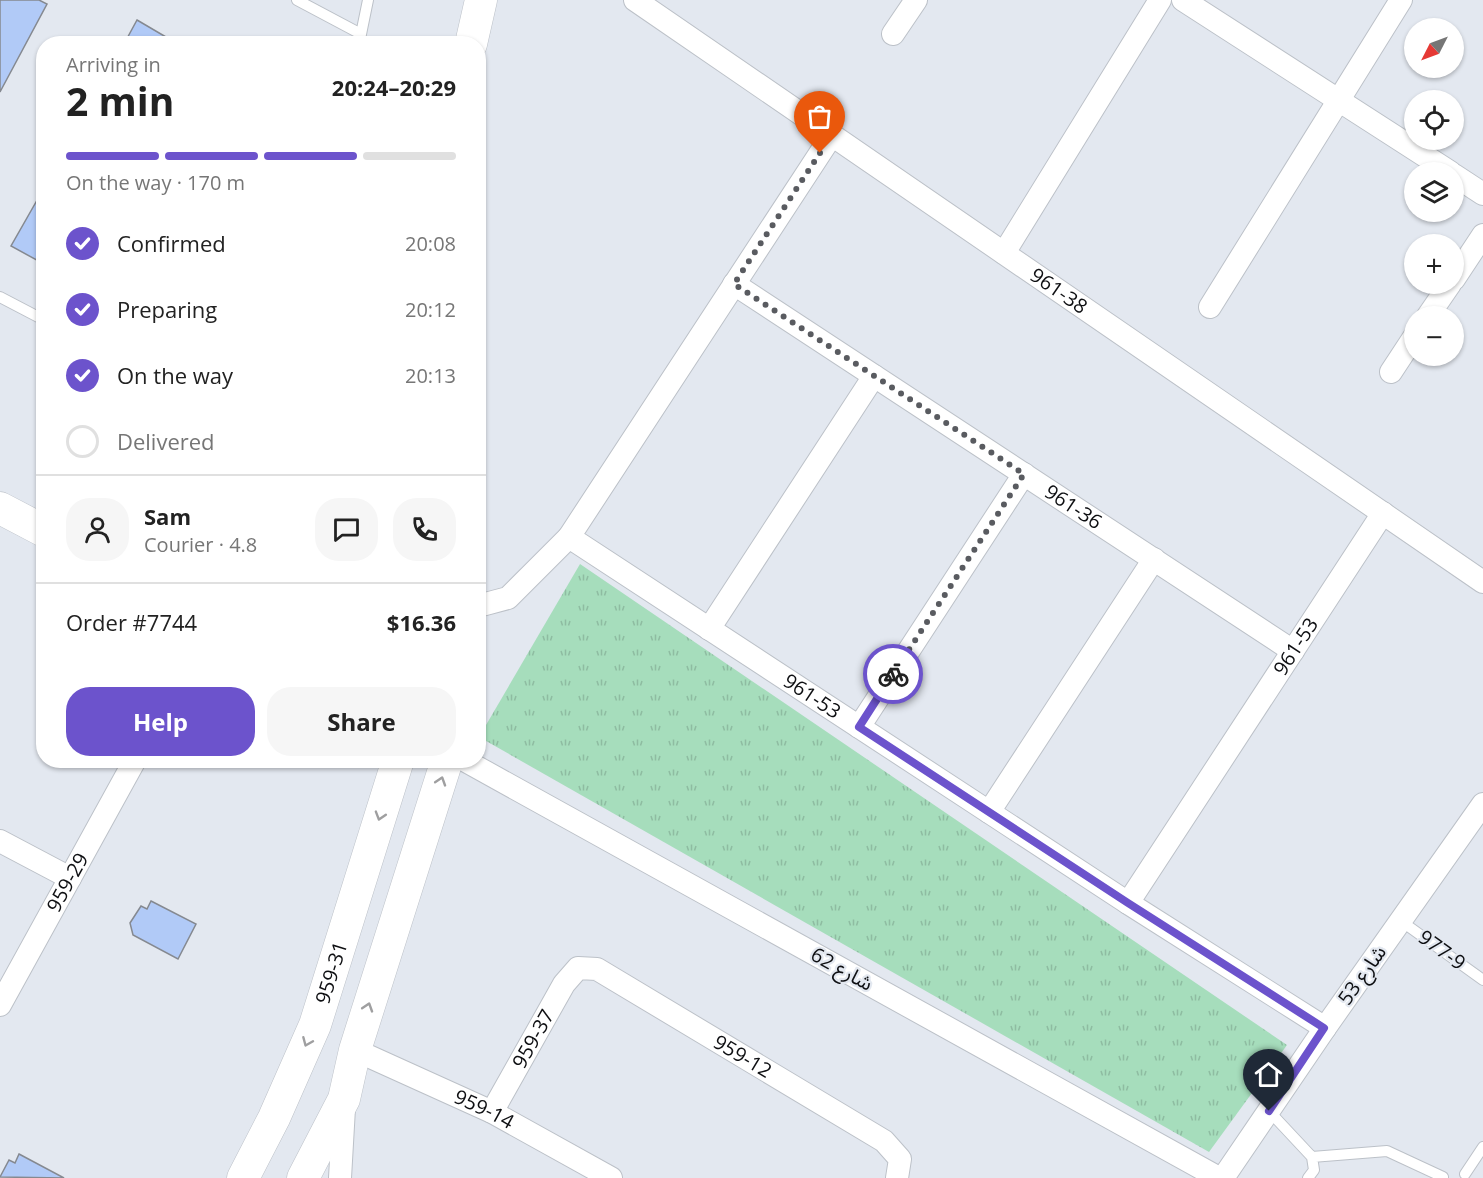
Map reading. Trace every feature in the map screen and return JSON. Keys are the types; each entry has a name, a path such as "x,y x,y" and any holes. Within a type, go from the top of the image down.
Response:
{"street":[{"path":"473,36 481,0"},
{"name":"961-38","path":"635,0 1483,582"},
{"path":"893,34 916,0"},
{"path":"1004,253 1160,0"},
{"path":"1183,0 1433,162"},
{"path":"1210,307 1401,0"},
{"path":"486,604 508,598 569,537 832,135"},
{"path":"1464,182 1483,194"},
{"path":"1464,264 1483,235"},
{"name":"961-36","path":"734,284 1293,651"},
{"path":"1391,372 1404,352"},
{"path":"709,629 874,376"},
{"path":"859,727 1024,474"},
{"path":"0,508 36,527"},
{"name":"961-53","path":"569,537 1128,903 1383,513"},
{"path":"989,812 1154,560"},
{"name":"959-29","path":"0,1005 131,768"},
{"name":"959-31","path":"243,1178 274,1118 315,1025 395,768"},
{"path":"340,1178 344,1099 355,1050 444,768"},
{"name":"شارع 62","path":"479,768 1221,1178"},
{"name":"شارع 53","path":"1221,1178 1483,804"},
{"path":"0,841 70,878"},
{"path":"1128,903 1324,1028"},
{"name":"959-37","path":"492,1112 564,984 578,968"},
{"name":"959-12","path":"578,968 597,969 884,1141 899,1168"},
{"name":"959-14","path":"355,1050 492,1112 611,1178"},
{"path":"303,1178 344,1099"}],"lane":[{"path":"297,0 355,36"},
{"path":"361,36 368,0"},
{"path":"0,297 36,316"},
{"name":"977-9","path":"1401,921 1483,980"},
{"path":"1269,1111 1312,1157 1314,1170 1308,1178"},
{"path":"1465,1174 1483,1148"},
{"path":"1312,1157 1387,1151 1443,1177"}],"green space":[{"path":"580,564 1287,1045 1209,1152 486,741 486,725"}],"building":[{"path":"0,0 39,0 47,4 0,92"},
{"path":"137,20 164,36 128,36"},
{"path":"36,202 36,260 11,246"},
{"path":"151,901 196,924 178,959 133,935 130,923 141,906 147,909"},
{"path":"19,1154 64,1178 0,1177 9,1160 15,1163"}],"way so far":[{"path":"820,153 734,284 1024,474 893,674"}],"route":[{"path":"893,674 859,727 1324,1028 1269,1111"}]}
